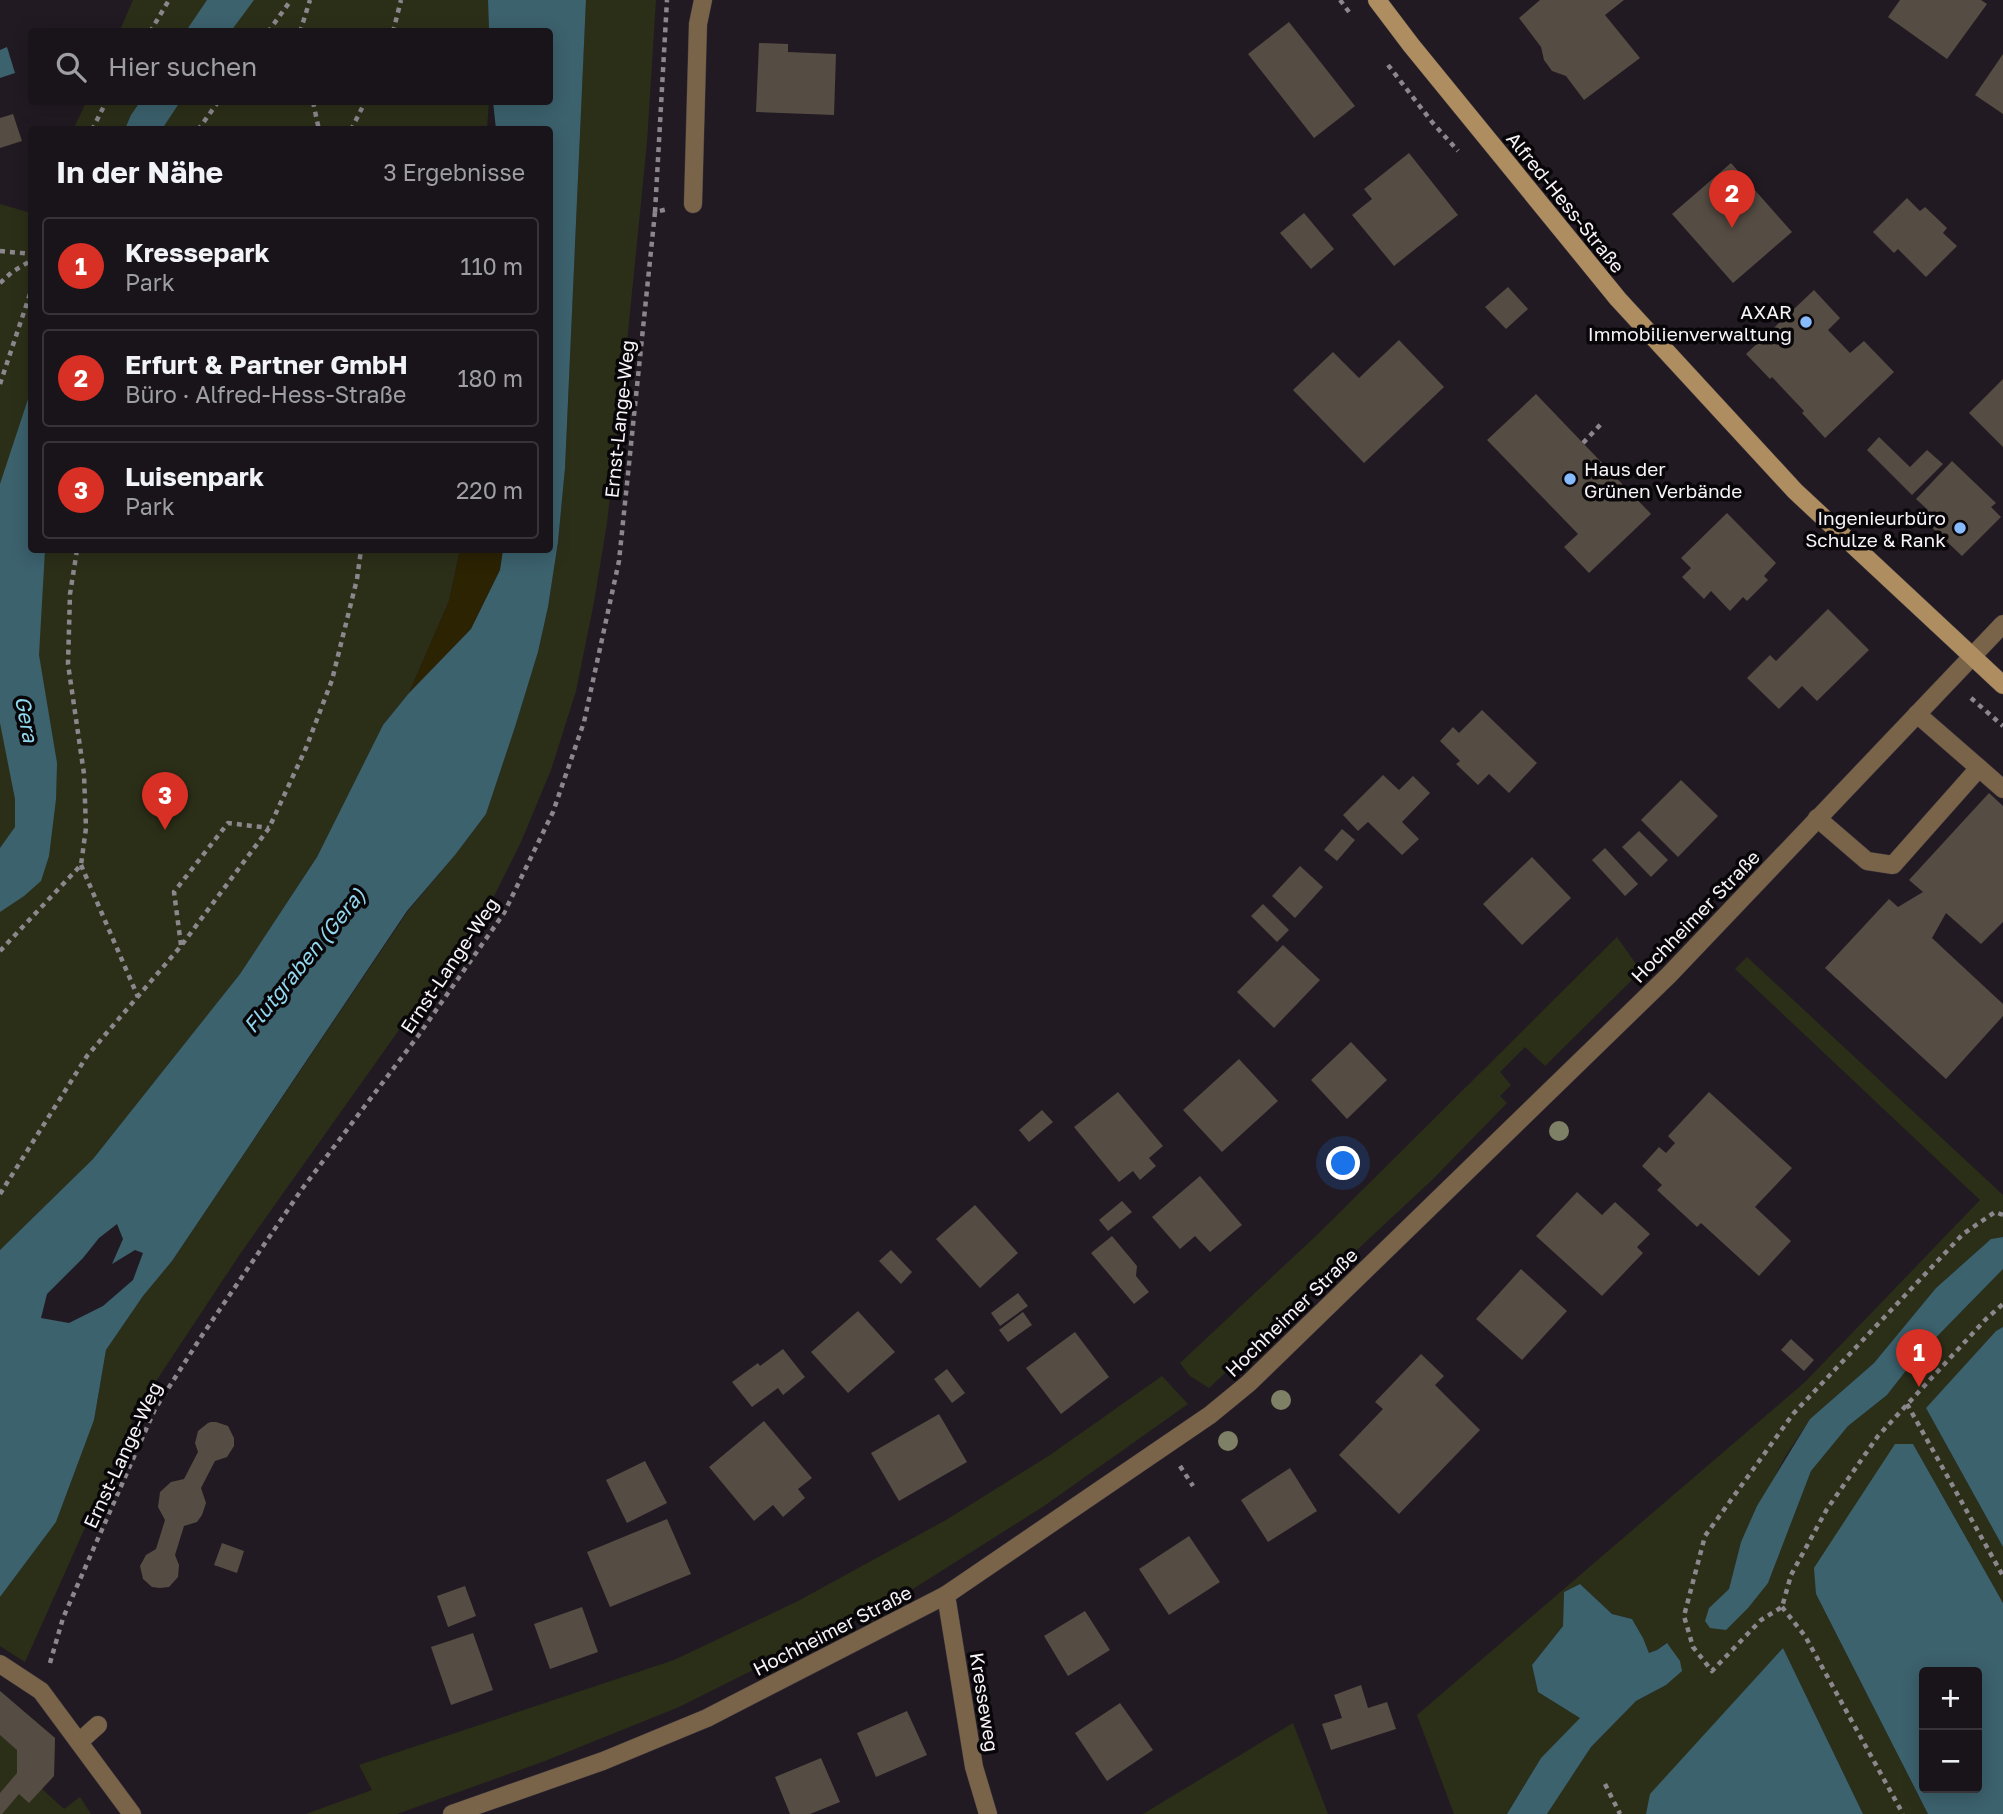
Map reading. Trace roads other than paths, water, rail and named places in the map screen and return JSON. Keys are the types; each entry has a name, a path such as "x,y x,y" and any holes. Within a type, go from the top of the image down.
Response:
{"main road":[{"name":"Alfred-Hess-Straße","path":"1377,0 1618,299 1795,491 2003,685"}],"street":[{"path":"694,204 698,24 703,0"},
{"name":"Hochheimer Straße","path":"452,1814 603,1761 707,1718 946,1595 1210,1415 1250,1383 1669,975 2003,624"},
{"path":"1917,714 2003,789"},
{"path":"1817,818 1867,861 1893,864 1979,768"},
{"name":"Kresseweg","path":"946,1595 974,1767 988,1814"},
{"path":"0,1664 41,1691 132,1814"},
{"path":"79,1742 97,1725"}],"water":[{"path":"207,0 254,0 233,28 188,28"},
{"name":"Flutgraben (Gera)","path":"488,0 586,0 565,468 558,542 538,652 486,814 407,911 172,1261 143,1296 106,1350 94,1420 56,1522 0,1597 0,1250 93,1159 240,974 317,857 383,725 409,693 471,629 500,570 503,553 553,553 553,126 496,126 493,105 553,105 553,28 489,28","holes":["117,1224 123,1239 112,1264 135,1250 143,1253 133,1280 103,1306 69,1323 41,1318 47,1294 99,1238"]},
{"path":"7,47 15,73 0,78 0,50"},
{"path":"138,105 178,105 164,126 126,126"},
{"name":"Gera","path":"28,399 28,553 45,553 39,655 57,763 56,799 49,856 41,881 0,912 0,848 15,827 15,799 0,723 0,484"},
{"path":"2003,1237 2003,1269 1915,1359 1887,1395 1848,1426 1811,1471 1768,1583 1726,1630 1710,1628 1705,1621 1709,1608 1729,1589 1741,1542 1757,1506 1810,1419 1874,1363 1936,1288 1991,1239"},
{"path":"2003,1327 2003,1547 1926,1408 1996,1331"},
{"path":"1895,1444 1913,1444 2003,1603 2003,1814 1928,1814 1816,1594 1814,1568"},
{"path":"1580,1584 1612,1614 1632,1619 1649,1653 1667,1643 1680,1661 1682,1671 1666,1685 1636,1701 1591,1747 1547,1814 1507,1814 1541,1758 1580,1718 1538,1692 1532,1665 1563,1626 1564,1592"},
{"path":"1783,1648 1863,1814 1646,1814 1650,1794"}],"place":[{"name":"Erfurt & Partner GmbH","path":"1732,228"},
{"name":"AXAR Immobilienverwaltung","path":"1806,322"},
{"name":"Haus der Grünen Verbände","path":"1570,479"},
{"name":"Ingenieurbüro Schulze & Rank","path":"1960,528"},
{"name":"Luisenpark","path":"165,830"},
{"name":"Kressepark","path":"1919,1387"}]}
